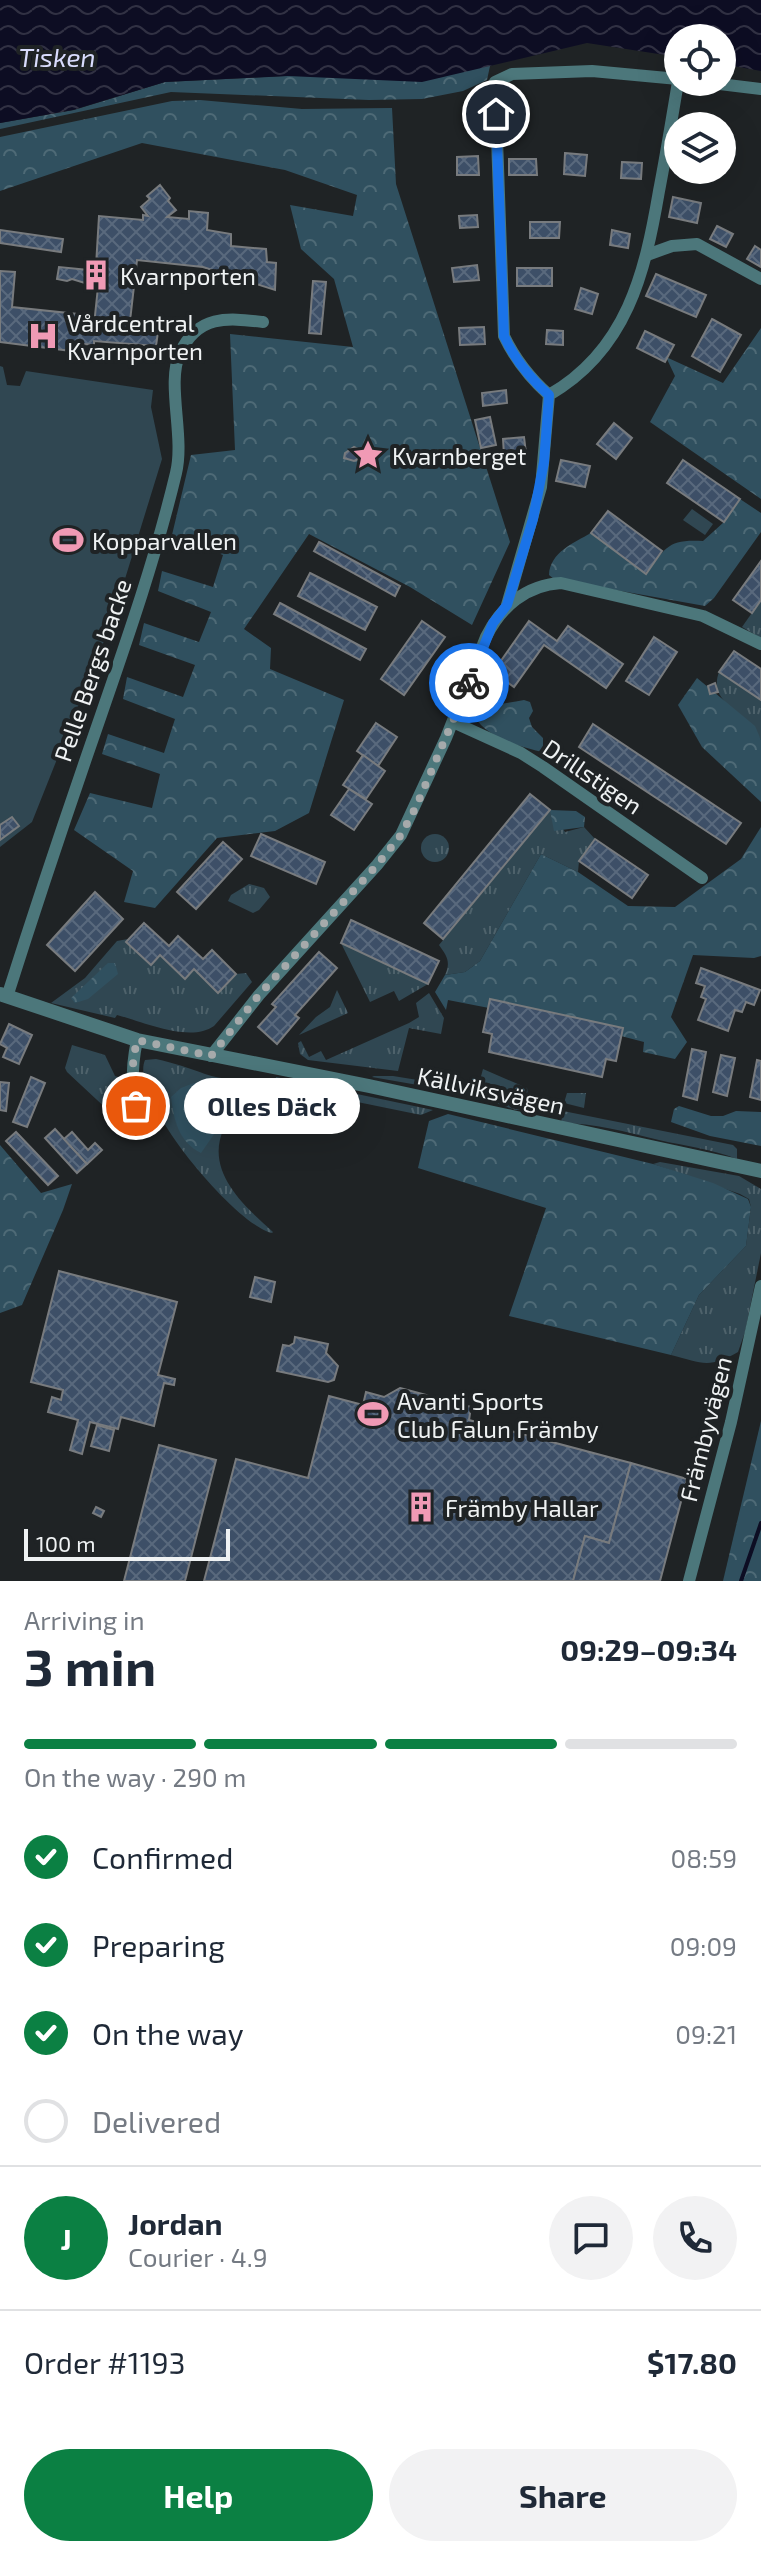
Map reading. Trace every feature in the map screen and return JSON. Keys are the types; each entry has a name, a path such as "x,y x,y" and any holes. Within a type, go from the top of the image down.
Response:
{"street":[{"path":"549,395 534,382 504,336 495,82 512,74 592,71 664,79"},
{"path":"736,86 761,89"},
{"path":"549,395 587,366 619,326 635,294 647,255 675,96"},
{"path":"647,255 672,246 697,244 761,279"},
{"name":"Pelle Bergs backe","path":"4,995 135,618 176,473 180,431 176,369 180,352 194,334 208,323 226,318 263,322"},
{"path":"211,1056 259,995 377,865 401,835 416,807 486,637 507,605 541,487 549,395"},
{"path":"507,605 547,584 561,583 703,616 761,644"},
{"name":"Drillstigen","path":"453,722 521,753 702,878"},
{"name":"Källviksvägen","path":"4,995 137,1040 369,1086 761,1171"},
{"path":"137,1040 131,1088 141,1125"},
{"name":"Främbyvägen","path":"689,1581 731,1422 761,1286"}],"green space":[{"path":"490,66 487,80 463,91 422,99 369,100 171,92 0,129 0,123 74,110 165,82"},
{"path":"200,100 302,109 392,108 396,184 510,542 472,625 410,587 309,534 244,629 271,648 270,669 344,700 309,813 275,831 217,838 155,908 124,902 133,871 74,830 90,793 152,808 160,774 102,754 108,734 164,753 175,719 123,699 127,677 183,697 195,665 139,645 144,623 199,642 211,612 158,591 162,571 213,587 223,555 172,535 191,455 235,450 230,334 353,347 334,279 301,249 290,205 353,216 357,195 285,170 142,143 0,191 0,137 172,101"},
{"path":"761,328 761,499 650,422 675,376 666,357 723,383"},
{"name":"Kopparvallen","path":"0,366 3,367 7,385 20,386 26,371 153,390 151,407 162,459 112,621 32,822 0,847"},
{"path":"740,499 761,513 761,532 705,606 554,579 549,575 558,554 591,533 646,574 658,557 675,543 703,541 724,522"},
{"path":"692,509 713,524 705,535 683,520"},
{"path":"761,600 761,638 742,627"},
{"path":"719,672 761,700 761,740 719,692"},
{"path":"697,678 755,726 761,740 761,802 702,747 678,705"},
{"path":"524,700 530,702 533,711 529,718 532,727 543,738 543,752 496,736 475,717 491,707"},
{"path":"550,810 565,832 584,827 595,839 579,861 578,872 541,854 480,961 465,972 445,975 447,959 439,945"},
{"path":"550,810 576,811 585,817 584,827 554,831"},
{"path":"761,827 761,956 693,955 671,1017 687,1042 675,1059 643,1052 644,1042 621,1036 622,1028 491,999 489,1008 448,1000 446,1010 435,992 445,975 465,972 480,961 541,854 578,872 628,906 675,907 741,859"},
{"path":"435,834 445,838 449,848 445,858 435,862 425,858 421,848 425,838"},
{"path":"249,884 264,888 270,897 253,913 228,901 231,895"},
{"path":"128,939 127,942 151,965 160,955 185,978 194,969 218,992 236,974 246,973 252,982 214,1026 204,1031 167,1030 117,1015 115,1018 51,1003 85,978 117,941"},
{"path":"341,943 428,984 399,1001 394,991 370,1002"},
{"path":"108,963 115,963 118,974 88,999 75,1003 71,998"},
{"path":"337,990 348,1013 299,1035 330,1007"},
{"path":"429,993 444,1018 441,1034 409,1028 398,1071 308,1060 300,1054 298,1043 301,1041 309,1057 321,1051 326,1060 409,1023 419,1017 416,1003"},
{"path":"72,1045 105,1055 115,1076 124,1079 127,1104 124,1111 111,1113 67,1072 65,1068"},
{"path":"156,1059 260,1089 261,1095 236,1114 224,1128 219,1159 223,1173 239,1199 272,1233 235,1208 212,1185 168,1130 144,1078 145,1060"},
{"path":"483,1069 527,1088 528,1095 471,1084 472,1078 480,1080"},
{"path":"374,1076 393,1076 436,1083 435,1088"},
{"path":"276,1077 433,1110 421,1115 289,1088 279,1099"},
{"path":"194,1083 251,1088 254,1096 239,1098 201,1153 187,1143 179,1130 171,1097 181,1088"},
{"path":"567,1093 586,1093 584,1108 564,1103"},
{"path":"485,1094 528,1104 524,1109 516,1110 482,1098"},
{"path":"679,1106 711,1116 736,1111 761,1112 761,1146 710,1136 671,1122 674,1109"},
{"path":"563,1111 733,1145 737,1149 737,1159 610,1128 561,1123"},
{"path":"448,1114 653,1164 713,1183 748,1199 751,1207 746,1246 699,1295 671,1355 509,1316 546,1208 418,1168 429,1121"},
{"path":"0,1145 41,1193 72,1184 22,1305 0,1313"},
{"path":"660,1162 739,1176 761,1189 761,1253 745,1332 738,1352 720,1361 698,1362 671,1355 699,1295 746,1246 751,1207 749,1199 653,1164"},
{"path":"761,1421 761,1581 723,1581"}],"water":[{"name":"Tisken","path":"0,0 761,0 761,71 736,67 736,24 664,24 664,55 587,43 422,82 288,76 165,82 73,110 0,123"}],"building":[{"path":"565,153 587,155 585,176 564,174"},
{"path":"478,156 479,175 457,175 457,157"},
{"path":"509,159 536,159 537,175 509,175"},
{"path":"622,162 642,163 641,179 621,178"},
{"name":"Kvarnporten","path":"160,185 176,210 167,217 189,219 189,211 208,213 207,230 231,234 231,246 266,249 267,262 276,263 275,290 203,267 137,260 130,321 149,322 149,330 158,332 156,346 94,341 94,345 85,344 85,360 71,351 0,342 0,271 15,272 12,307 87,315 86,324 94,325 98,287 72,279 57,279 59,267 99,271 100,267 96,266 99,216 143,220 143,215 148,216 141,207 150,199 147,196"},
{"path":"673,197 701,203 697,223 669,217"},
{"path":"477,215 478,227 460,228 459,216"},
{"path":"530,222 560,222 559,238 530,238"},
{"path":"717,226 733,234 726,247 710,239"},
{"path":"0,230 63,239 61,252 0,243"},
{"path":"612,230 630,234 628,248 610,245"},
{"path":"755,246 761,250 761,267 747,259"},
{"path":"477,265 479,280 454,282 452,268"},
{"path":"517,268 552,268 552,286 517,286"},
{"path":"656,274 706,295 696,317 646,296"},
{"path":"313,281 326,282 321,334 309,333"},
{"path":"581,288 598,294 592,314 575,309"},
{"path":"712,319 741,335 720,372 692,356"},
{"path":"484,327 485,344 460,345 459,328"},
{"path":"547,330 563,331 563,345 546,344"},
{"path":"645,331 674,345 665,362 637,348"},
{"path":"506,390 507,403 483,406 482,393"},
{"path":"490,417 496,445 481,448 475,420"},
{"path":"614,423 632,438 616,459 597,444"},
{"path":"524,437 526,453 504,455 503,439"},
{"path":"354,447 360,450 359,459 344,458 345,453"},
{"path":"561,460 590,466 585,487 556,481"},
{"path":"683,460 740,499 724,522 667,483"},
{"path":"608,511 662,551 646,574 591,533"},
{"path":"319,542 400,586 395,596 314,551"},
{"path":"761,561 761,600 752,613 733,600"},
{"path":"310,573 377,607 365,630 298,596"},
{"path":"280,603 366,649 360,660 274,614"},
{"path":"422,621 445,637 404,695 381,679"},
{"path":"529,621 557,641 568,626 623,664 606,688 544,645 514,687 493,672"},
{"path":"654,637 677,652 649,695 626,681"},
{"path":"734,651 761,669 761,700 719,672"},
{"path":"715,683 718,692 710,694 708,686"},
{"path":"376,723 397,737 378,766 357,751"},
{"path":"593,724 741,823 726,844 579,747"},
{"path":"363,755 385,771 366,799 343,785"},
{"path":"349,789 372,804 354,830 331,815"},
{"path":"530,794 550,810 443,939 424,923"},
{"path":"12,817 19,826 0,840 0,825"},
{"path":"261,834 325,862 316,884 251,856"},
{"path":"595,839 648,875 632,898 579,861"},
{"path":"223,842 242,859 196,909 177,892"},
{"path":"95,892 123,919 75,971 47,945"},
{"path":"351,920 439,961 428,984 341,943"},
{"path":"144,923 169,946 178,936 203,959 212,950 236,974 218,993 194,969 185,979 160,955 151,965 126,942"},
{"path":"319,952 337,968 295,1015 299,1018 277,1044 258,1027 276,1007 272,1004"},
{"path":"701,968 760,990 754,1005 746,1002 742,1012 735,1010 728,1031 698,1020 706,999 701,997 705,986 696,983"},
{"path":"490,999 623,1028 616,1061 606,1059 602,1077 489,1052 492,1034 483,1032"},
{"path":"9,1024 32,1035 19,1064 3,1057 7,1048 0,1044"},
{"path":"692,1049 706,1052 697,1100 683,1096"},
{"path":"721,1055 735,1058 727,1096 713,1092"},
{"path":"757,1060 761,1061 761,1100 750,1097"},
{"path":"31,1077 45,1083 27,1127 13,1122"},
{"path":"0,1082 9,1083 6,1111 0,1110"},
{"path":"55,1129 87,1164 77,1173 45,1138"},
{"path":"16,1132 58,1176 48,1185 6,1141"},
{"path":"72,1132 88,1150 95,1143 102,1150 87,1164 64,1139"},
{"path":"59,1271 177,1302 158,1375 175,1379 174,1385 164,1383 154,1426 121,1417 118,1429 90,1422 82,1454 70,1450 78,1420 48,1412 52,1397 61,1400 63,1390 31,1382"},
{"path":"255,1277 275,1282 271,1302 250,1297"},
{"path":"295,1337 328,1344 326,1353 338,1366 334,1380 328,1382 277,1371 283,1345 294,1343"},
{"name":"Främby Hallar","path":"400,1388 471,1407 469,1420 631,1463 609,1543 585,1536 573,1581 204,1581 236,1459 308,1478 329,1396 363,1405 366,1392 384,1397"},
{"path":"97,1425 114,1430 109,1451 91,1446"},
{"path":"159,1445 216,1460 185,1581 124,1581"},
{"path":"631,1463 687,1479 660,1581 573,1581 585,1536 609,1543"},
{"path":"96,1507 104,1511 101,1517 93,1513"}],"waterway":[{"path":"741,1581 761,1523"}],"way so far":[{"path":"136,1106 131,1088 137,1040 211,1056 259,995 401,835 469,683"}],"place":[{"name":"Kvarnporten","path":"96,275"},
{"name":"Vårdcentral Kvarnporten","path":"43,336"},
{"name":"Kvarnberget","path":"368,455"},
{"name":"Kopparvallen","path":"68,540"},
{"name":"Olles Däck","path":"136,1106"},
{"name":"Avanti Sports Club Falun Främby","path":"373,1414"},
{"name":"Främby Hallar","path":"421,1507"}],"route":[{"path":"469,683 486,637 507,605 533,519 541,487 549,395 534,382 512,353 504,336 496,114"}]}
